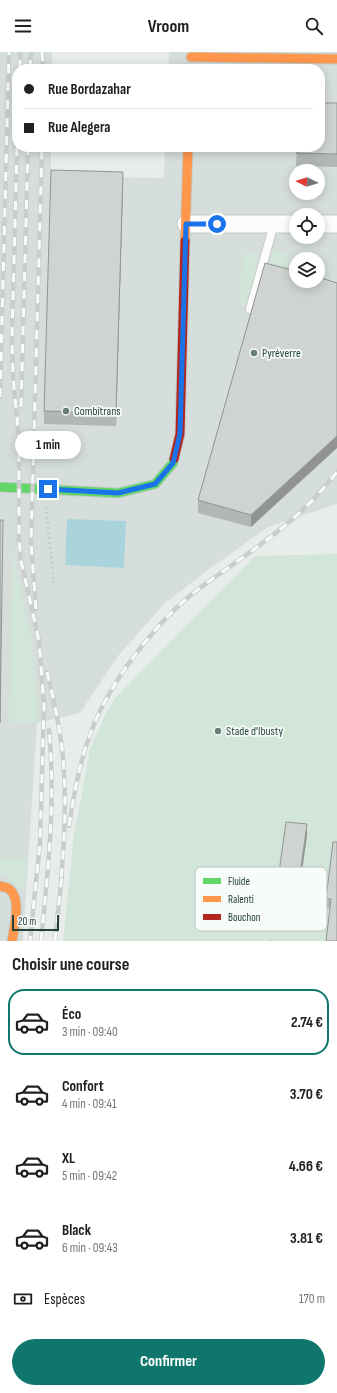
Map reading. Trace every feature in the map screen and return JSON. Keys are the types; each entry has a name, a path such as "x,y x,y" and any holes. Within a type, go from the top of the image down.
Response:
{"street":[{"path":"191,59 337,59"},
{"path":"0,487 118,493 155,484 173,463 180,434 188,152"},
{"path":"186,224 289,224"},
{"path":"325,224 337,224"},
{"path":"0,886 8,889 14,895 16,903 12,939"},
{"path":"0,924 6,927 12,939"}],"lane":[{"path":"250,309 274,224"}],"path":[{"path":"48,489 46,508 54,584"}],"shaded area":[{"path":"0,52 52,52 52,64 12,64 12,152 51,152 51,176 164,178 165,152 325,152 325,64 168,64 169,52 337,52 337,504 268,527 216,564 165,603 118,656 80,713 37,723 23,941 0,941"}],"green space":[{"path":"273,250 289,255 288,271 268,270"},
{"path":"242,254 260,254 245,307 241,306"},
{"path":"13,553 31,639 35,670 37,723 9,722"},
{"name":"Stade d'Ibusty","path":"337,554 337,941 63,941 74,835 90,749 106,713 116,697 255,556"},
{"path":"0,858 28,859 25,892 0,872"}],"water":[{"path":"67,519 126,521 124,568 65,565"}],"building":[{"path":"325,103 337,103 337,154 296,153 325,152"},
{"path":"51,170 123,172 116,413 44,411"},
{"path":"265,263 289,269 289,288 325,288 325,279 337,283 337,436 251,515 198,500"},
{"path":"0,520 3,520 0,723"},
{"path":"286,822 307,824 301,867 280,867"},
{"path":"333,842 337,842 337,941 326,941 331,899 327,899"}],"railway":[{"path":"0,397 9,52"},
{"path":"20,52 20,64"},
{"path":"30,64 31,52"},
{"path":"42,52 43,64"},
{"path":"17,152 12,337 13,377 19,439 19,539 21,561 39,641 44,705 40,843 30,941"},
{"path":"21,407 28,152"},
{"path":"36,609 31,542 42,152"},
{"path":"69,826 80,768 90,735 107,697 132,658 162,623 192,594 286,525 314,499 337,472"},
{"path":"47,672 54,700 64,764 65,814 61,880"},
{"path":"41,941 50,835 52,783 49,730"},
{"path":"55,941 62,875"}],"traffic: fast":[{"path":"0,487 118,493 155,484 173,463 174,459"}],"traffic: slow":[{"path":"191,57 337,59"},
{"path":"185,241 188,152"},
{"path":"0,886 9,889 13,893 15,899 16,914 12,941"}],"traffic: jam":[{"path":"174,459 180,434 185,241"}],"place":[{"name":"Pyréverre","path":"254,353"},
{"name":"Combitrans","path":"66,411"},
{"name":"Stade d'Ibusty","path":"218,731"}],"route":[{"path":"48,489 118,493 155,484 173,463 180,434 186,224 217,224"}]}
